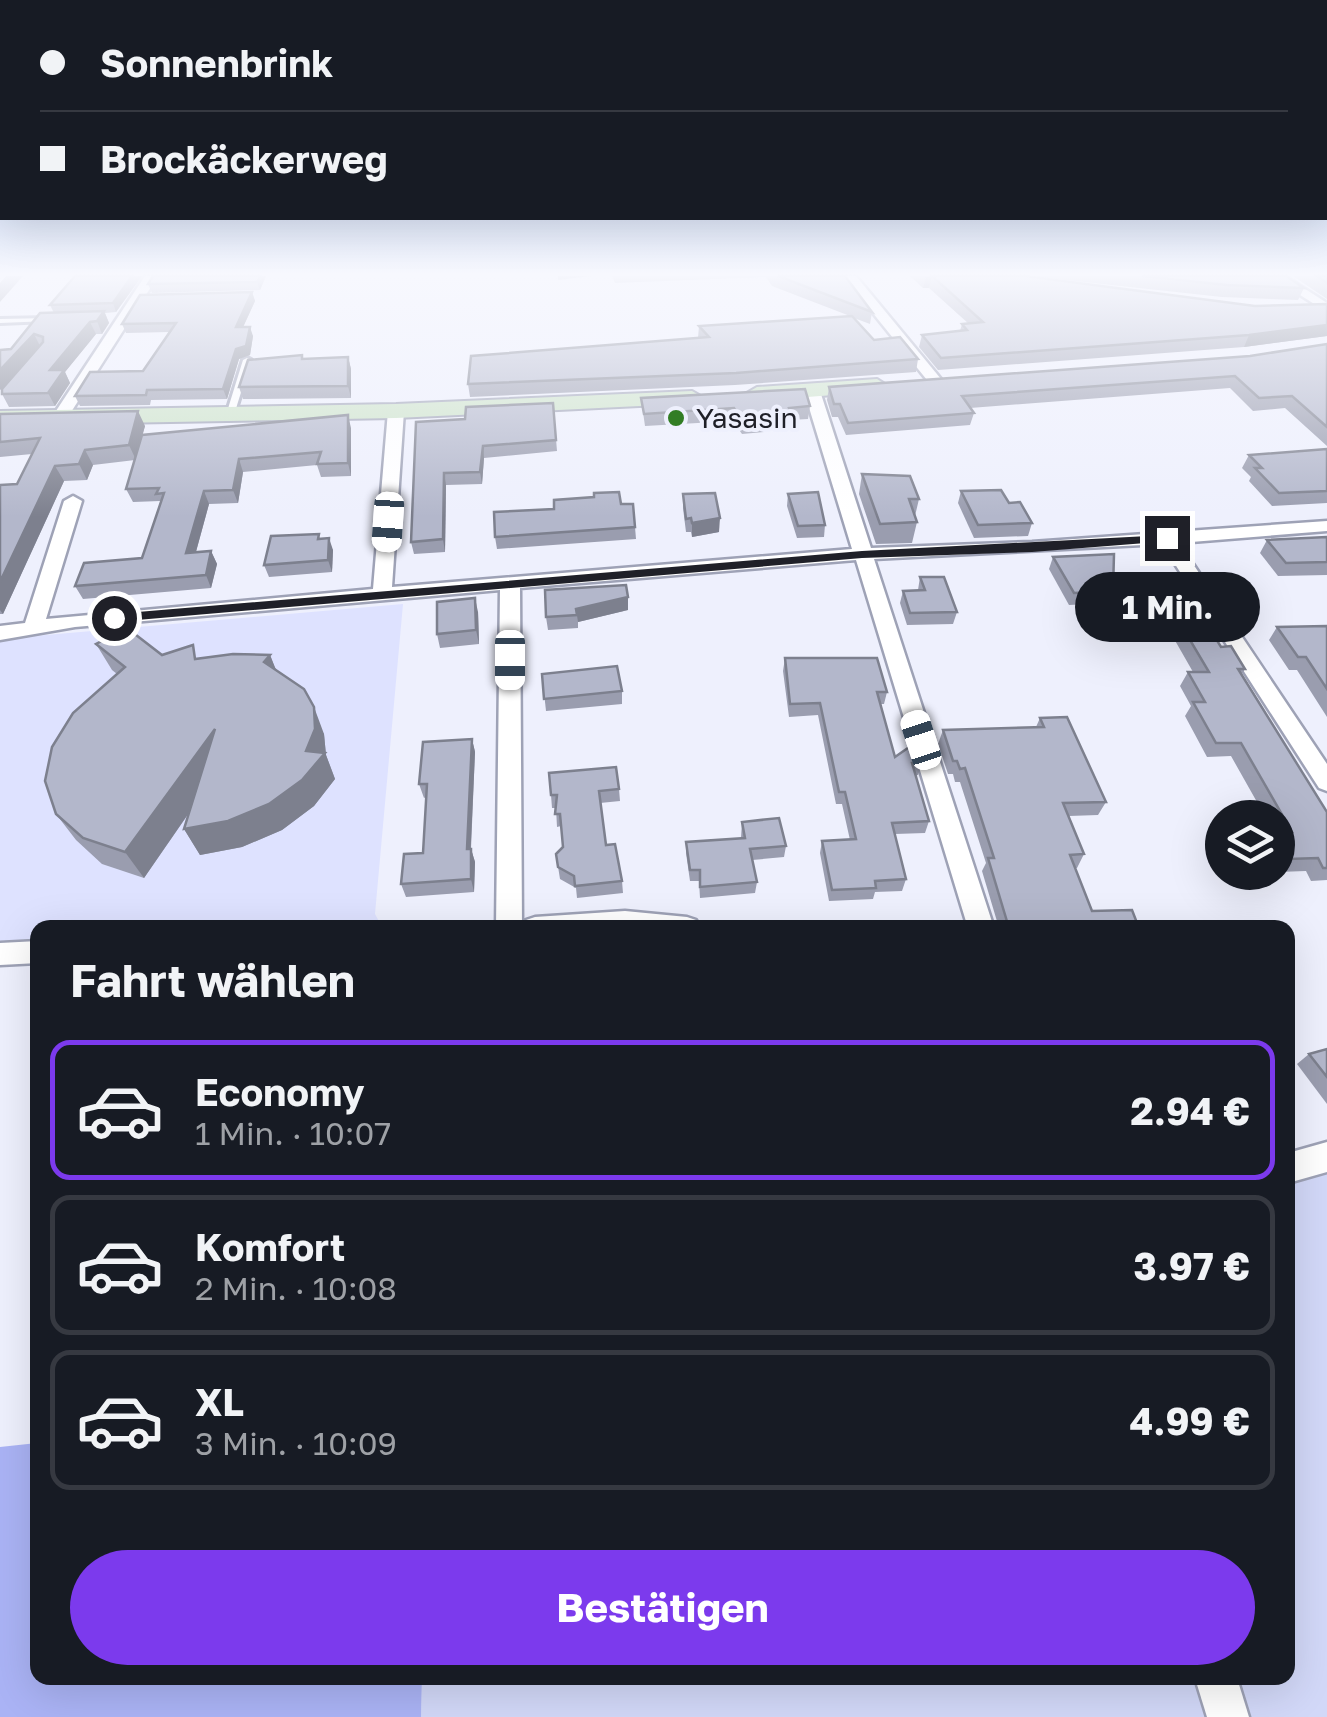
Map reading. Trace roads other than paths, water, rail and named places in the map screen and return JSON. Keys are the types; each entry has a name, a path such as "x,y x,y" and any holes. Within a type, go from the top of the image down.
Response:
{"main road":[{"path":"0,418 396,411 945,381"}],"street":[{"path":"60,417 100,356"},
{"path":"922,356 945,381"},
{"path":"812,391 978,920"},
{"path":"382,595 396,411"},
{"path":"33,630 73,502"},
{"path":"0,633 75,621 862,554 1032,548 1327,526"},
{"path":"1167,538 1327,782"},
{"path":"509,920 510,583"},
{"path":"0,954 30,952"},
{"path":"1295,1166 1327,1157"},
{"path":"1218,1685 1228,1717"}],"lane":[{"path":"230,414 247,360"}],"place":[{"name":"Yasasin","path":"676,418"}]}
